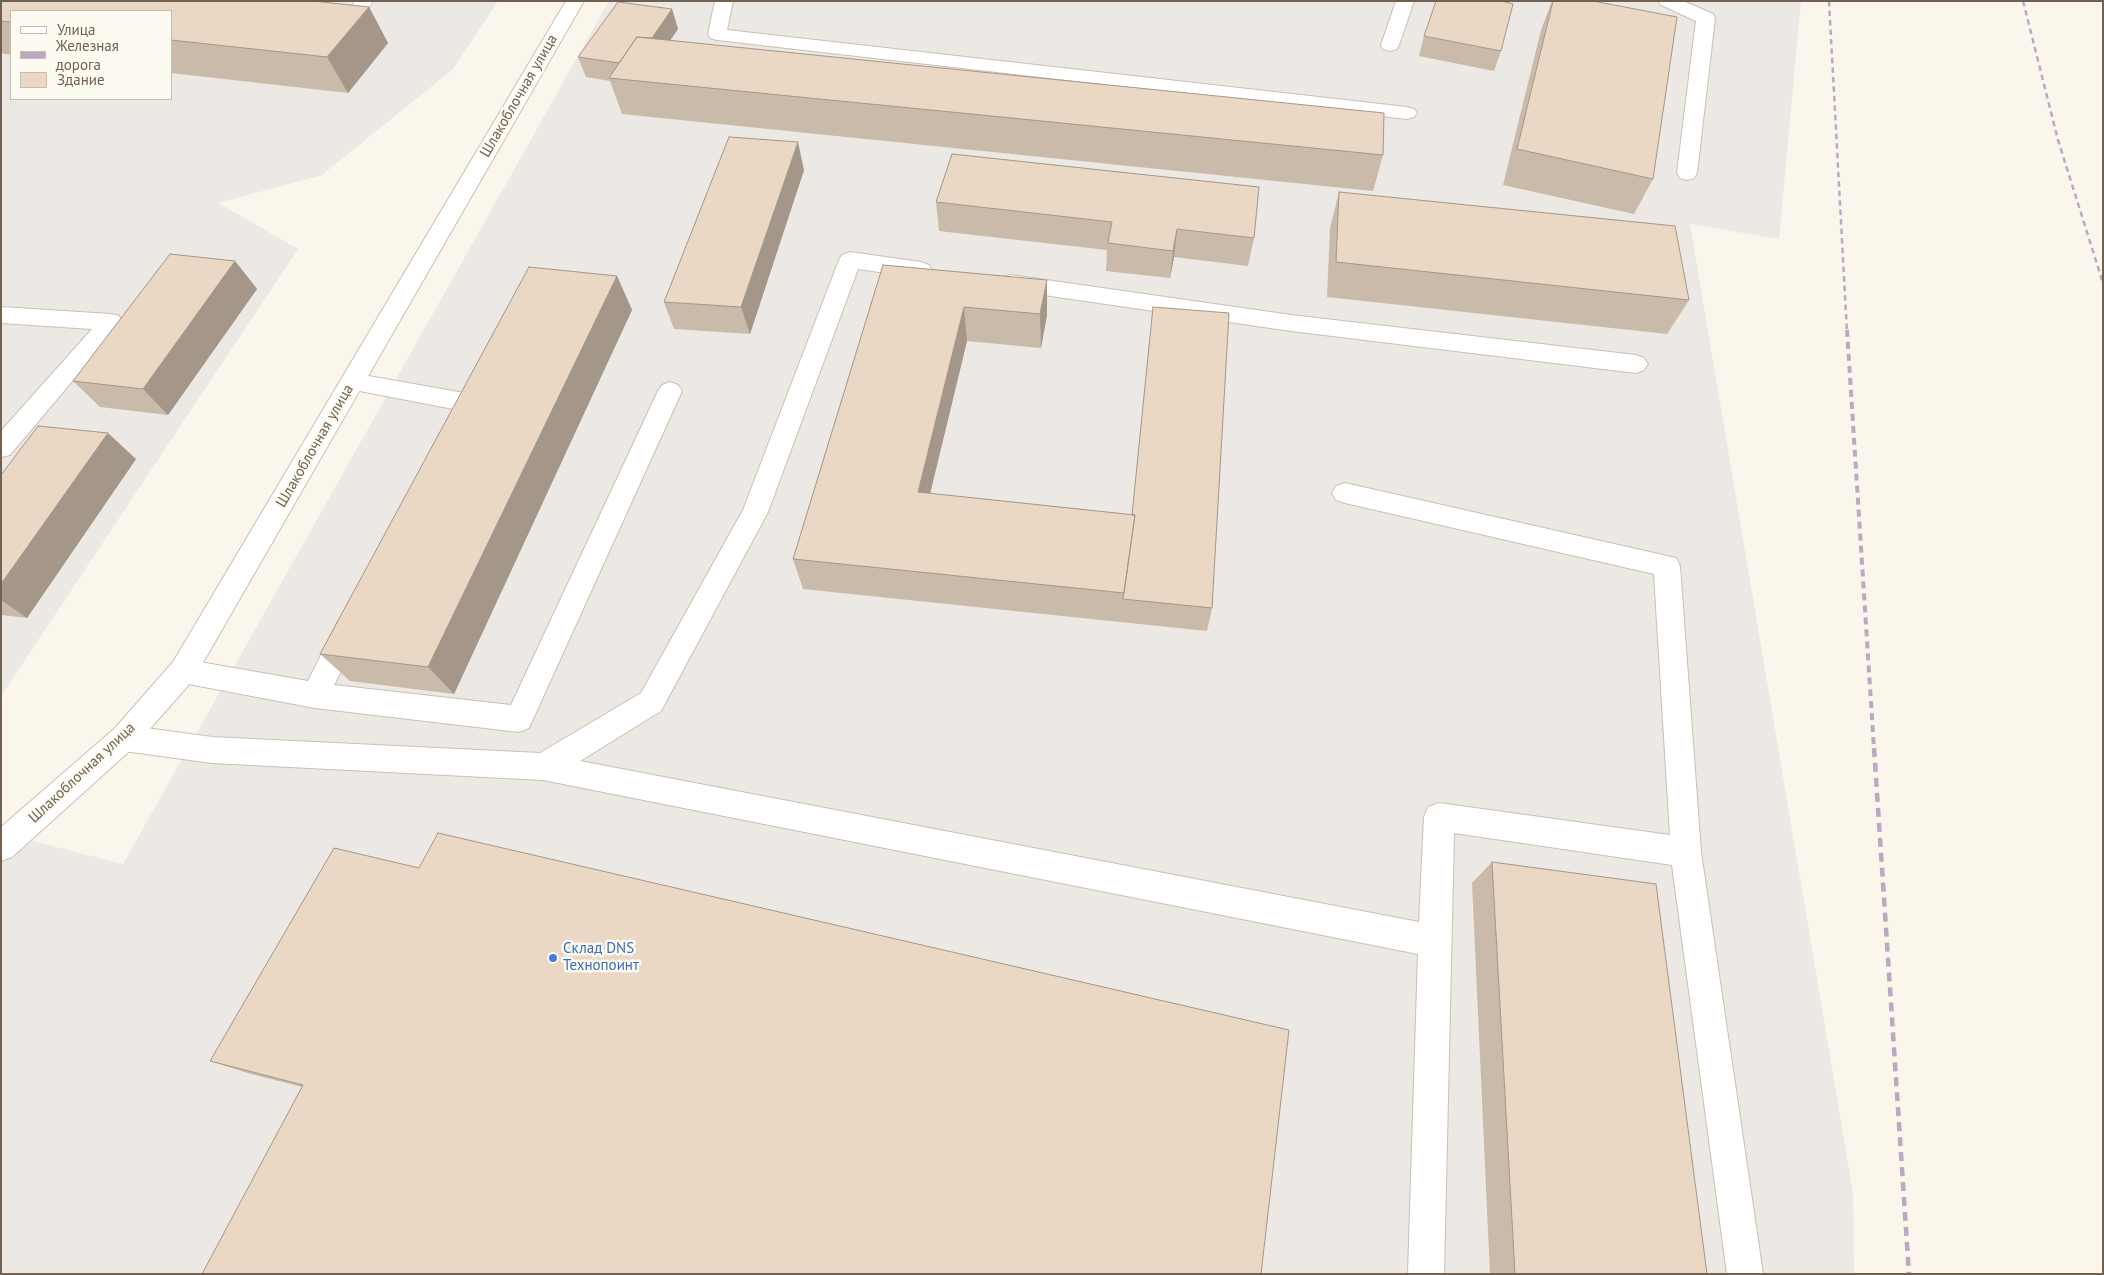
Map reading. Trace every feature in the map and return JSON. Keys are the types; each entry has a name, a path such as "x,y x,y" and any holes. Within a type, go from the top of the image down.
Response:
{"street":[{"name":"Шлакоблочная улица","path":"1,848 124,738 183,671 575,1"},
{"path":"724,1 717,34 1407,113"},
{"path":"1390,45 1405,1"},
{"path":"1667,1 1706,18 1687,173"},
{"path":"543,767 651,702 755,512 850,260 938,272"},
{"path":"987,280 1291,322 1636,364"},
{"path":"1,315 111,322 1,448"},
{"path":"352,382 464,402"},
{"path":"183,671 315,695 519,719 670,391"},
{"path":"1345,493 1667,566 1686,852 1745,1274"},
{"path":"315,695 360,606"},
{"path":"124,738 212,750 543,767 1434,941"},
{"path":"1426,1274 1434,941 1440,817 1686,852"}],"shaded area":[{"path":"1,1 498,1 453,69 322,175 218,203 298,249 1,696"},
{"path":"609,1 1801,1 1779,239 1690,224 1853,1193 1854,1274 1,1274 1,833 123,864"}],"building":[{"path":"1,1 313,1 369,7 327,57 172,40 172,10 10,10 10,22 1,21"},
{"path":"1436,1 1502,1 1513,4 1501,51 1424,36"},
{"path":"1553,1 1593,1 1677,17 1653,179 1517,149"},
{"path":"618,2 672,9 652,38 637,37 619,63 578,57"},
{"path":"637,37 1384,113 1383,155 609,78"},
{"path":"729,137 798,142 741,307 664,302"},
{"path":"952,154 1259,187 1254,238 1177,229 1173,251 1108,243 1112,222 936,202"},
{"path":"1339,192 1675,226 1689,300 1336,262"},
{"path":"170,254 235,261 143,389 73,381"},
{"path":"883,265 1047,280 1040,314 964,307 918,492 1135,515 1124,593 793,559"},
{"path":"529,267 617,276 428,667 320,654"},
{"path":"1153,307 1229,313 1212,608 1123,599 1135,515 1132,515"},
{"path":"38,426 108,433 1,584 1,475"},
{"path":"438,833 1289,1030 1261,1274 202,1274 303,1085 210,1061 334,848 419,868"},
{"path":"1492,862 1656,884 1707,1274 1515,1274"}],"railway":[{"path":"1829,1 1847,332"},
{"path":"2023,1 2058,140 2103,283"},
{"path":"1847,330 1874,749"},
{"path":"1874,748 1909,1274"}],"place":[{"name":"Склад DNS Технопоинт","path":"553,958"}]}
